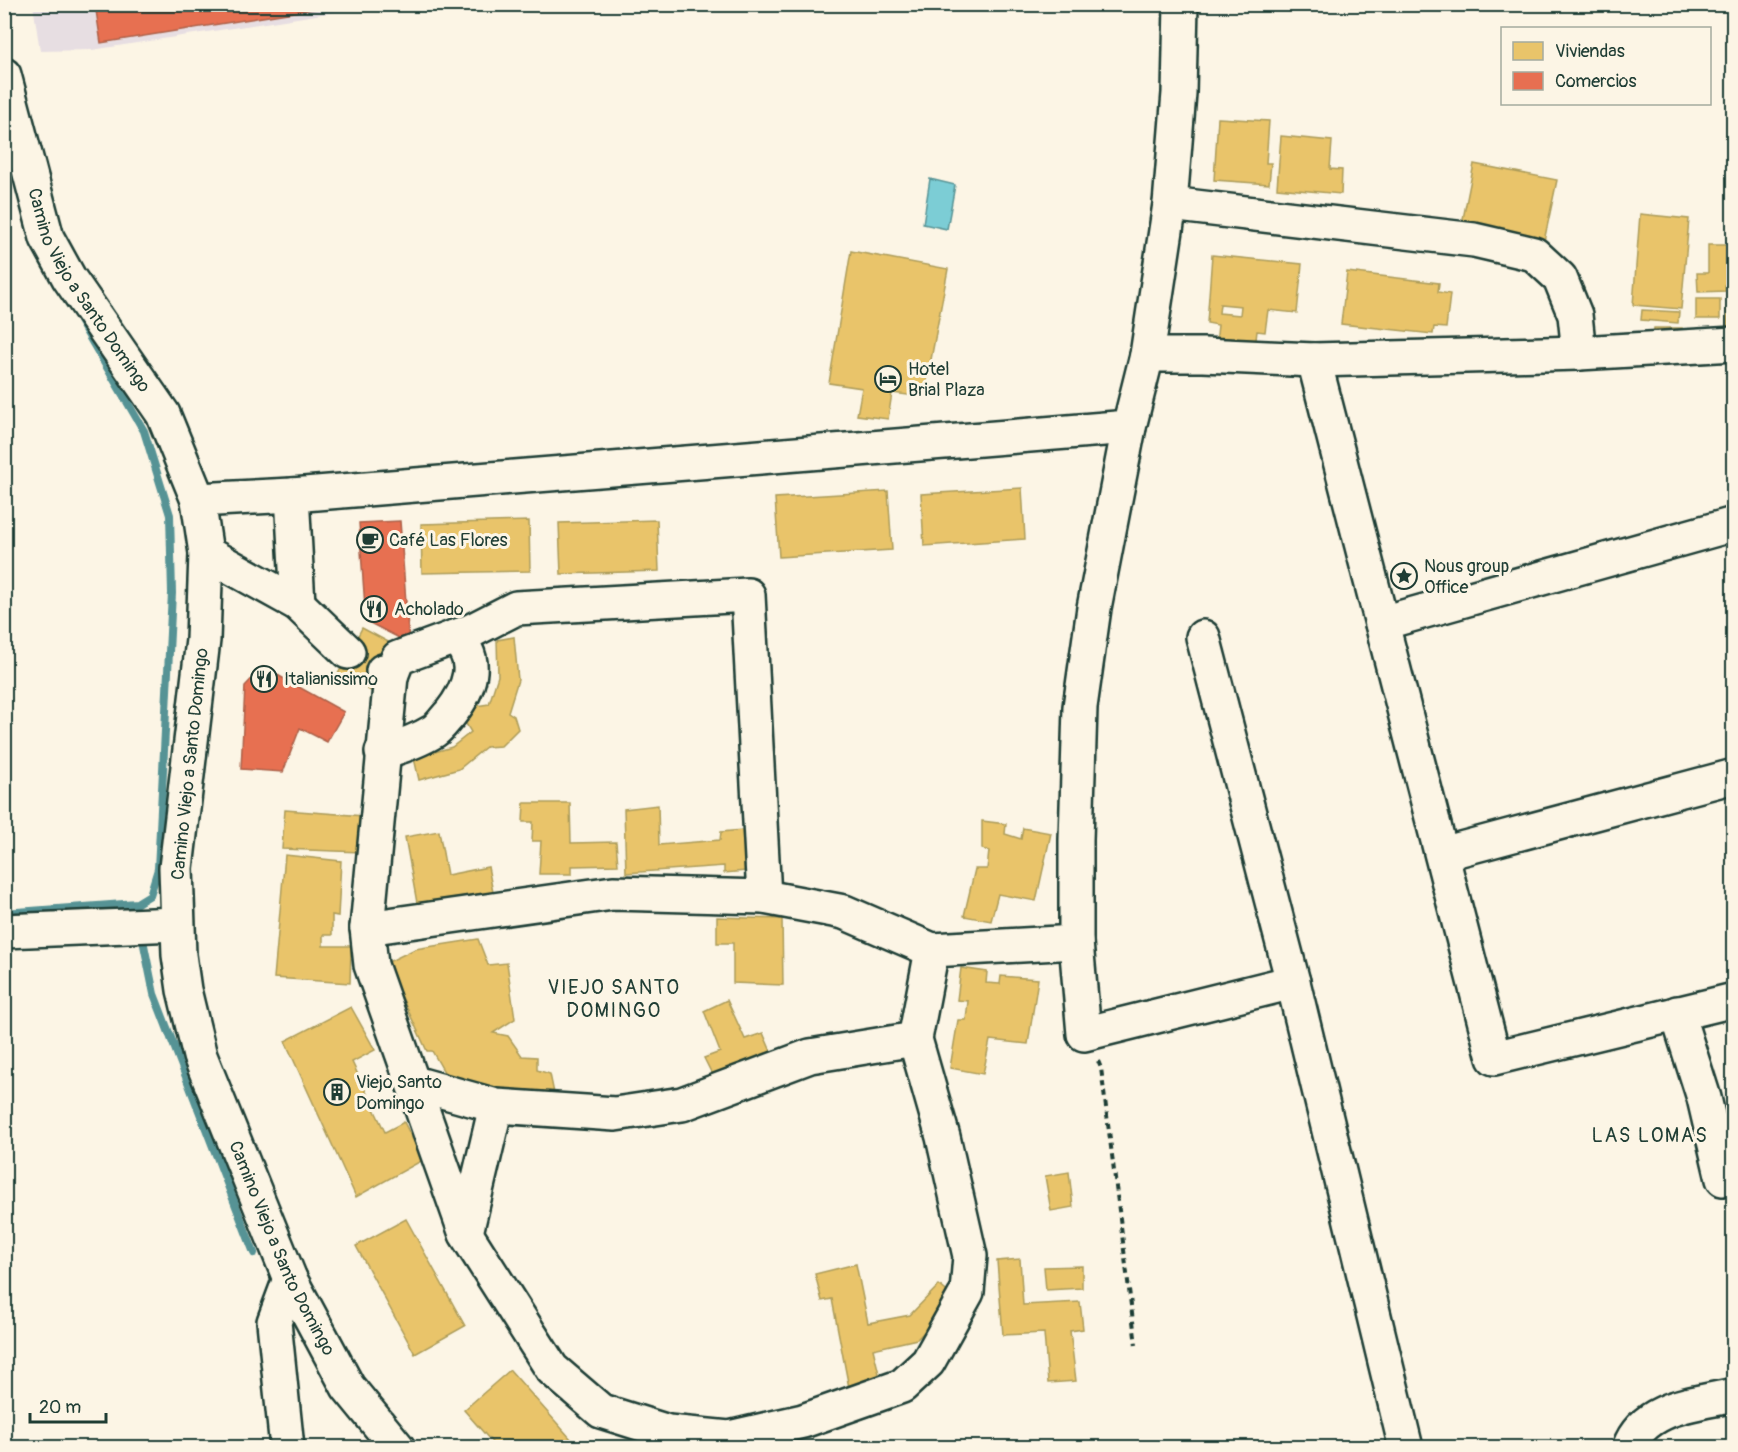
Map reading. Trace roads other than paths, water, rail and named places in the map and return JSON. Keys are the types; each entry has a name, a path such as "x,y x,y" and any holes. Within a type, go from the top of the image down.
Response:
{"street":[{"path":"1181,4 1179,93 1170,204 1147,355 1129,427 1094,608 1080,707 1076,942 1084,1034 1293,982"},
{"name":"Camino Viejo a Santo Domingo","path":"4,75 15,157 47,238 69,278 163,414 198,500 206,553 203,640 176,868 177,924 184,990 200,1056 290,1280 348,1388 398,1448"},
{"path":"1170,204 1474,240 1534,254 1560,278 1575,315 1579,353"},
{"path":"1147,355 1203,354 1314,360 1579,353 1734,344"},
{"path":"1314,360 1494,1058 1734,1000"},
{"path":"198,500 292,495 1129,427"},
{"path":"292,495 298,604"},
{"path":"1382,623 1734,524"},
{"path":"206,553 298,604 348,652"},
{"path":"764,897 748,595 516,608 471,632 398,658 387,674 368,928 370,965 466,1234 552,1369 601,1412 668,1432 729,1438 802,1420 902,1386 928,1362 967,1292 970,1256 943,1137 915,1039 932,950"},
{"path":"382,752 406,745 436,730 462,698 472,671 464,645 454,637"},
{"path":"1203,638 1293,982 1406,1448"},
{"path":"1442,854 1734,776"},
{"path":"368,928 613,893 764,897 844,912 932,950 1076,942"},
{"path":"4,931 177,924"},
{"path":"1677,1014 1704,1098 1724,1179"},
{"path":"414,1083 496,1106 615,1114 682,1104 810,1056 915,1039"},
{"path":"466,1234 496,1106"},
{"path":"287,1448 274,1322 290,1280"},
{"path":"1629,1448 1635,1432 1659,1413 1734,1395"}],"water":[{"path":"930,179 955,185 947,229 923,224"}],"waterway":[{"path":"4,913 137,903 150,895 158,869 172,593 170,515 144,431 80,321"},
{"path":"144,945 154,994 254,1253"}],"place":[{"name":"Hotel Brial Plaza","path":"888,379"},
{"name":"Café Las Flores","path":"370,540"},
{"name":"Nous group Office","path":"1404,576"},
{"name":"Acholado","path":"374,609"},
{"name":"Italianissimo","path":"264,679"},
{"name":"Viejo Santo Domingo","path":"337,1092"}],"district":[{"name":"VIEJO SANTO DOMINGO","path":"614,998"},
{"name":"LAS LOMAS","path":"1650,1135"}]}
